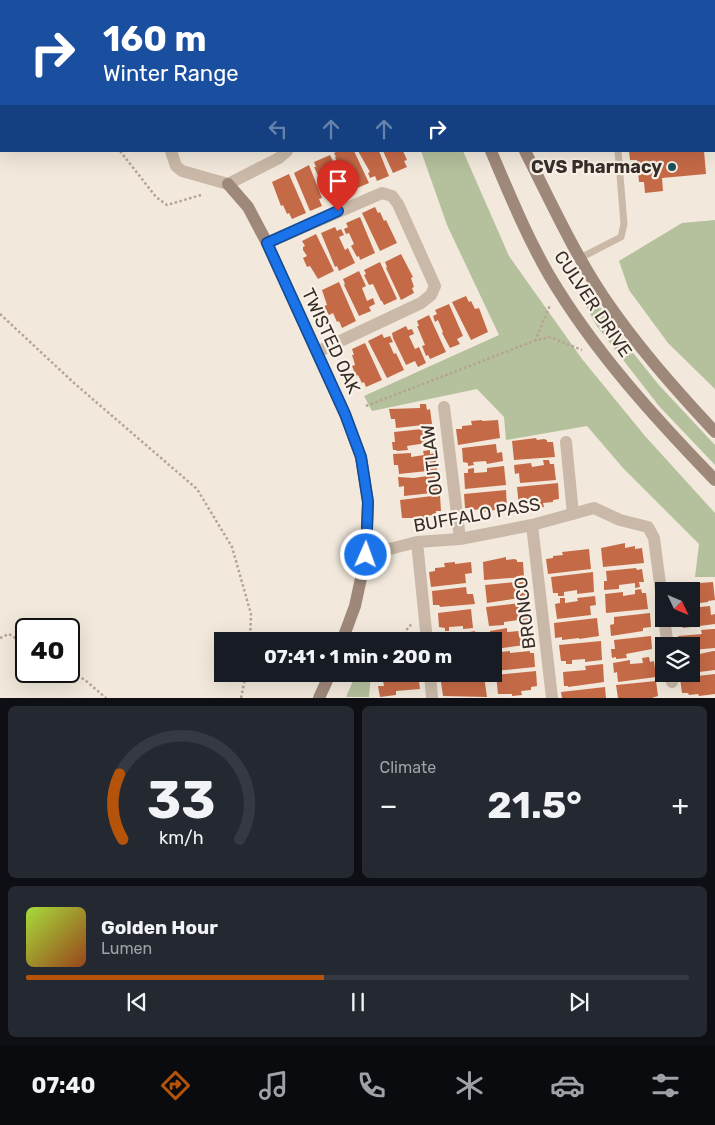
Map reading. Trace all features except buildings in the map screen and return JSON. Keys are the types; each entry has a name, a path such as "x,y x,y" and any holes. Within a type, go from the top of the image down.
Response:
{"main road":[{"name":"CULVER DRIVE","path":"491,152 521,219 549,275 598,349 670,434 715,480"},
{"name":"CULVER DRIVE","path":"526,152 580,258 603,295 629,332 676,390 715,432"},
{"name":"TWISTED OAK","path":"228,184 248,207 267,243 345,414 361,457 368,502 366,555 355,606 345,632"},
{"path":"319,698 326,682"}],"street":[{"path":"171,152 176,166 182,171 228,184 279,158 286,152"},
{"path":"267,243 382,193 392,196 398,204 416,243 435,286 431,295 421,303 317,352"},
{"name":"OUTLAW","path":"444,407 460,539"},
{"path":"566,442 574,514"},
{"name":"BUFFALO PASS","path":"366,555 417,542 460,539 532,525 594,508 620,520 648,527 654,538 660,582"},
{"name":"BRONCO","path":"532,525 552,698"},
{"path":"417,542 426,632"},
{"path":"431,682 432,698"}],"lane":[{"path":"580,258 621,237 624,224 618,152"}],"path":[{"path":"121,152 156,198 167,205 201,195"},
{"path":"534,341 550,305"},
{"path":"0,314 74,383 197,489 232,548 251,614 250,632"},
{"path":"366,406 534,341 550,337 582,350"},
{"path":"406,632 409,626 415,624"},
{"path":"0,638 9,634 15,638"},
{"path":"80,677 106,698"},
{"path":"241,698 244,682"}],"green space":[{"path":"421,152 463,152 509,256 582,359 645,436 715,513 715,577 695,577 699,544 623,468 587,426 506,440 504,417 477,389 372,411 364,396 499,335 447,225"},
{"path":"715,220 715,389 668,343 629,290 619,261 682,223"},
{"path":"586,292 590,293 658,384 715,445 715,465 659,406 596,325 583,300"},
{"path":"353,682 370,682 369,697 346,697"}],"place":[{"name":"CVS Pharmacy","path":"672,167"}],"route":[{"path":"338,211 267,243 345,414 361,457 368,502 366,555"}]}
